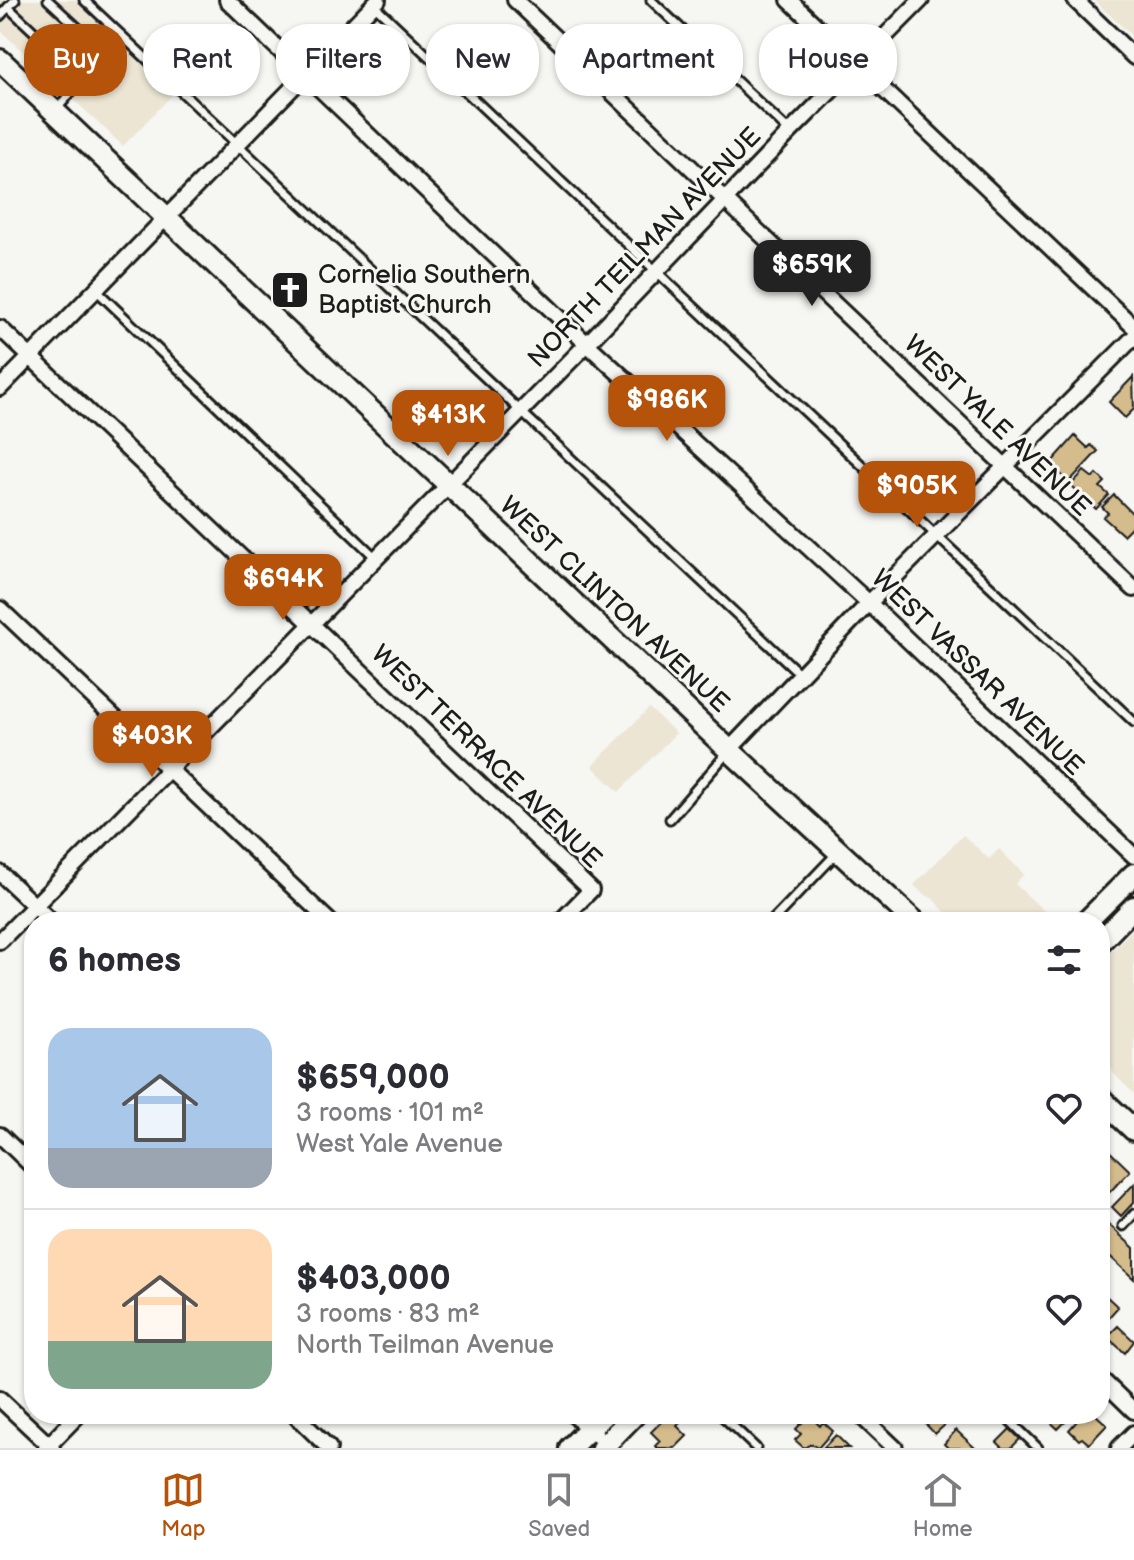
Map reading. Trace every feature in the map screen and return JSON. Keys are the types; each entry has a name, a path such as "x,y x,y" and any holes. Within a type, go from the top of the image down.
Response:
{"main road":[{"name":"WEST CLINTON AVENUE","path":"0,60 904,912"},
{"path":"1096,912 1134,874"},
{"path":"1110,932 1134,907"},
{"path":"1110,1107 1134,1130"},
{"path":"570,1448 593,1424"},
{"path":"608,1446 627,1424"}],"street":[{"name":"WEST VASSAR AVENUE","path":"227,0 276,47"},
{"name":"WEST YALE AVENUE","path":"515,0 1134,589"},
{"path":"789,0 815,24"},
{"name":"NORTH TEILMAN AVENUE","path":"897,24 921,0"},
{"path":"1075,0 1134,57"},
{"path":"354,24 374,2"},
{"path":"0,388 285,96"},
{"name":"WEST VASSAR AVENUE","path":"328,96 587,344 869,603 1134,856"},
{"name":"NORTH TEILMAN AVENUE","path":"29,912 587,344 825,96"},
{"path":"892,96 1134,327"},
{"name":"WEST TERRACE AVENUE","path":"0,328 591,890 570,912"},
{"path":"729,750 869,603 1134,337"},
{"path":"0,609 319,912"},
{"path":"0,873 41,912"},
{"name":"NORTH TEILMAN AVENUE","path":"0,941 24,917"},
{"path":"0,1135 24,1158"},
{"path":"1110,1388 1134,1411"},
{"path":"0,1399 24,1423"},
{"path":"26,1424 49,1447 70,1424"},
{"path":"304,1424 329,1448"},
{"path":"583,1424 608,1446"},
{"path":"870,1424 895,1448"},
{"path":"1119,1448 1134,1433"}],"lane":[{"path":"0,16 15,0"},
{"path":"48,0 74,24"},
{"path":"84,0 801,675"},
{"path":"651,0 790,132"},
{"path":"374,2 1134,722"},
{"path":"8,7 26,24"},
{"path":"55,112 68,96"},
{"path":"95,289 376,558"},
{"path":"670,819 729,750"},
{"path":"781,912 839,852"},
{"path":"1123,1226 1134,1214"},
{"path":"731,1424 756,1448"},
{"path":"1013,1424 1038,1448"}],"shaded area":[{"path":"0,0 76,0 101,24 24,24 24,53 0,30"},
{"path":"1094,0 1134,0 1134,38"},
{"path":"127,48 143,64 143,96 171,96 123,146 70,96 127,96"},
{"path":"649,708 676,733 619,792 592,766"},
{"path":"963,835 989,859 999,849 1024,874 1015,884 1045,912 945,912 914,885"},
{"path":"1134,928 1134,1094 1114,1074 1110,1065 1110,953"}],"building":[{"path":"1133,377 1134,409 1125,418 1109,402"},
{"path":"1075,436 1088,448 1091,445 1098,451 1069,482 1050,464"},
{"path":"1084,471 1093,478 1097,474 1105,482 1100,487 1109,495 1096,509 1071,485"},
{"path":"1114,495 1134,515 1134,524 1123,535 1103,517 1108,513 1102,507"},
{"path":"1110,1152 1130,1171 1110,1192"},
{"path":"1134,1184 1134,1202 1121,1216 1112,1207"},
{"path":"1110,1226 1134,1248 1134,1279 1110,1256"},
{"path":"1110,1300 1118,1307 1110,1316"},
{"path":"1118,1326 1134,1341 1125,1353 1110,1340 1110,1334"},
{"path":"659,1424 679,1424 677,1426 687,1436 675,1448 657,1448 655,1446 660,1441 651,1432"},
{"path":"801,1424 825,1424 833,1431 818,1448 811,1444 804,1448 795,1440 801,1434 796,1429"},
{"path":"926,1424 946,1424 935,1434"},
{"path":"1074,1424 1107,1425 1089,1444 1082,1438 1079,1440 1069,1430"},
{"path":"1010,1429 1020,1439 1011,1448 1003,1448 997,1442"},
{"path":"956,1430 975,1448 948,1448 944,1444"},
{"path":"836,1435 849,1448 823,1448"}],"place":[{"name":"Cornelia Southern Baptist Church","path":"290,290"}]}
